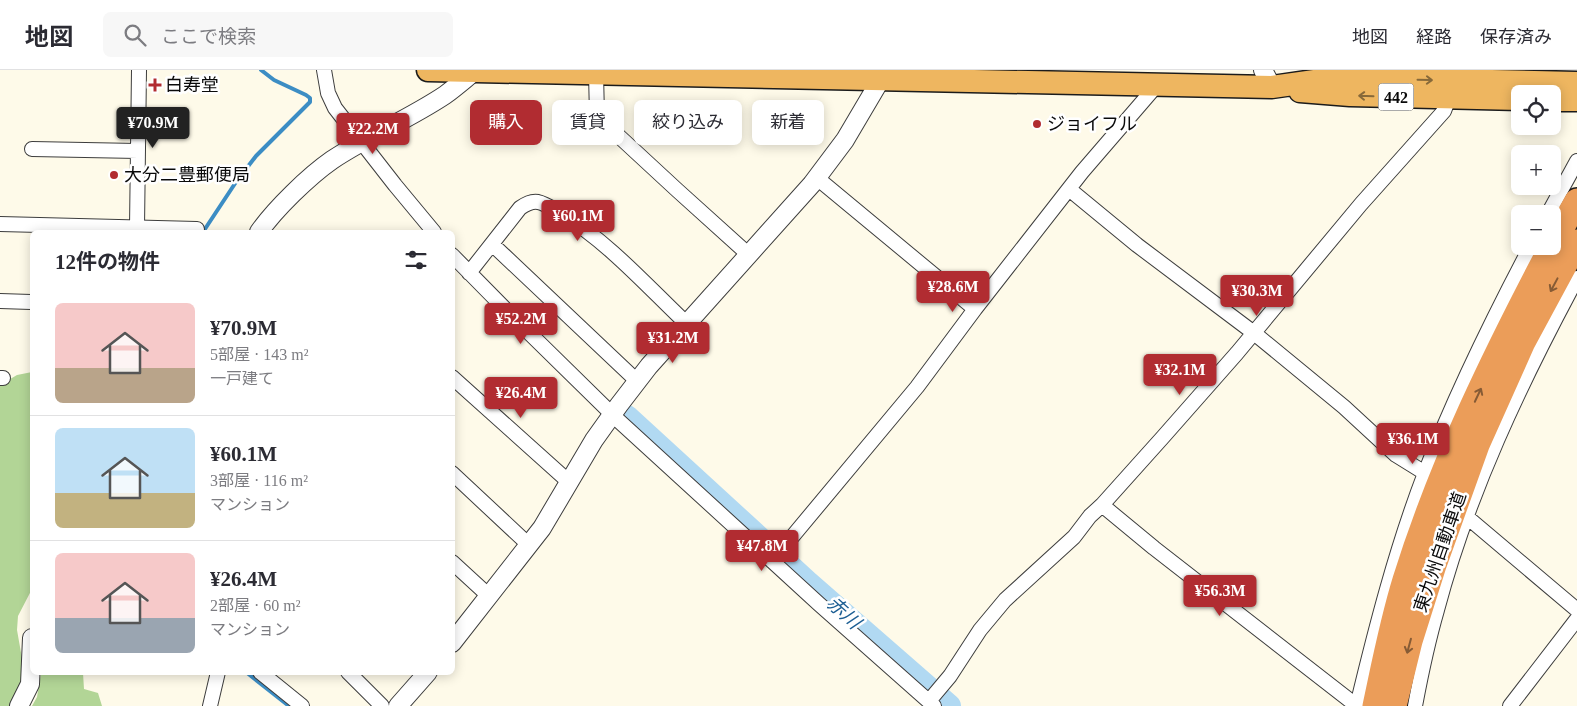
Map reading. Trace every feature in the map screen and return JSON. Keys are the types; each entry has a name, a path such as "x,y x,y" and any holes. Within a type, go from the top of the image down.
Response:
{"highway":[{"name":"442","path":"428,70 596,73 884,74 1157,85 1267,78 1328,79 1476,75 1577,83"},
{"name":"442","path":"1267,78 1328,95 1511,99"},
{"path":"1561,100 1577,100"},
{"name":"東九州自動車道","path":"1561,230 1577,201"},
{"name":"東九州自動車道","path":"1394,706 1410,641 1431,573 1477,445 1523,342 1577,242"},
{"name":"東九州自動車道","path":"1375,706 1389,634 1405,579 1445,469 1507,332 1547,255"}],"street":[{"path":"137,227 139,70"},
{"path":"324,70 331,101 335,108 432,230"},
{"path":"260,230 312,176 330,161 444,96 462,82 484,70"},
{"path":"596,73 597,116 749,255"},
{"path":"455,639 542,528 612,413 637,381 817,178 845,140 884,74"},
{"path":"772,561 917,387 1069,189 1157,85"},
{"path":"455,258 612,413 772,561 932,704 980,630 1005,600 1074,536 1090,516 1102,505 1254,333 1361,204 1444,111 1450,98"},
{"path":"32,149 138,151"},
{"path":"1553,205 1577,161"},
{"path":"817,178 975,309"},
{"path":"1069,189 1137,245 1254,333 1344,407 1396,455 1425,473"},
{"path":"469,273 520,208 533,202 545,204 591,234 687,324"},
{"path":"0,224 197,229"},
{"path":"492,244 637,381"},
{"path":"1102,505 1154,548 1357,706 1389,581 1425,473 1482,344 1526,255"},
{"path":"1414,706 1437,609 1467,517 1498,436 1527,373 1577,278"},
{"path":"0,301 30,302"},
{"path":"455,380 570,482"},
{"path":"455,476 529,545"},
{"path":"1467,517 1577,610"},
{"path":"455,565 489,596"},
{"path":"1510,706 1577,619"},
{"path":"19,706 30,684 30,675"},
{"path":"210,706 217,675"},
{"path":"264,675 302,706"},
{"path":"351,675 382,706"},
{"path":"398,706 425,675"}],"green space":[{"path":"30,372 30,593 18,616 17,630 25,689 11,706 0,706 0,385 17,375"},
{"path":"41,675 83,675 84,689 98,693 102,706 32,706 37,697"}],"waterway":[{"path":"204,230 236,182 256,156 310,102 310,98 306,95 274,80 261,70"},
{"name":"赤川","path":"627,417 808,583 949,706"},
{"path":"250,675 289,706"}],"place":[{"name":"白寿堂","path":"155,85"},
{"name":"ジョイフル","path":"1037,124"},
{"name":"大分二豊郵便局","path":"114,175"}]}
